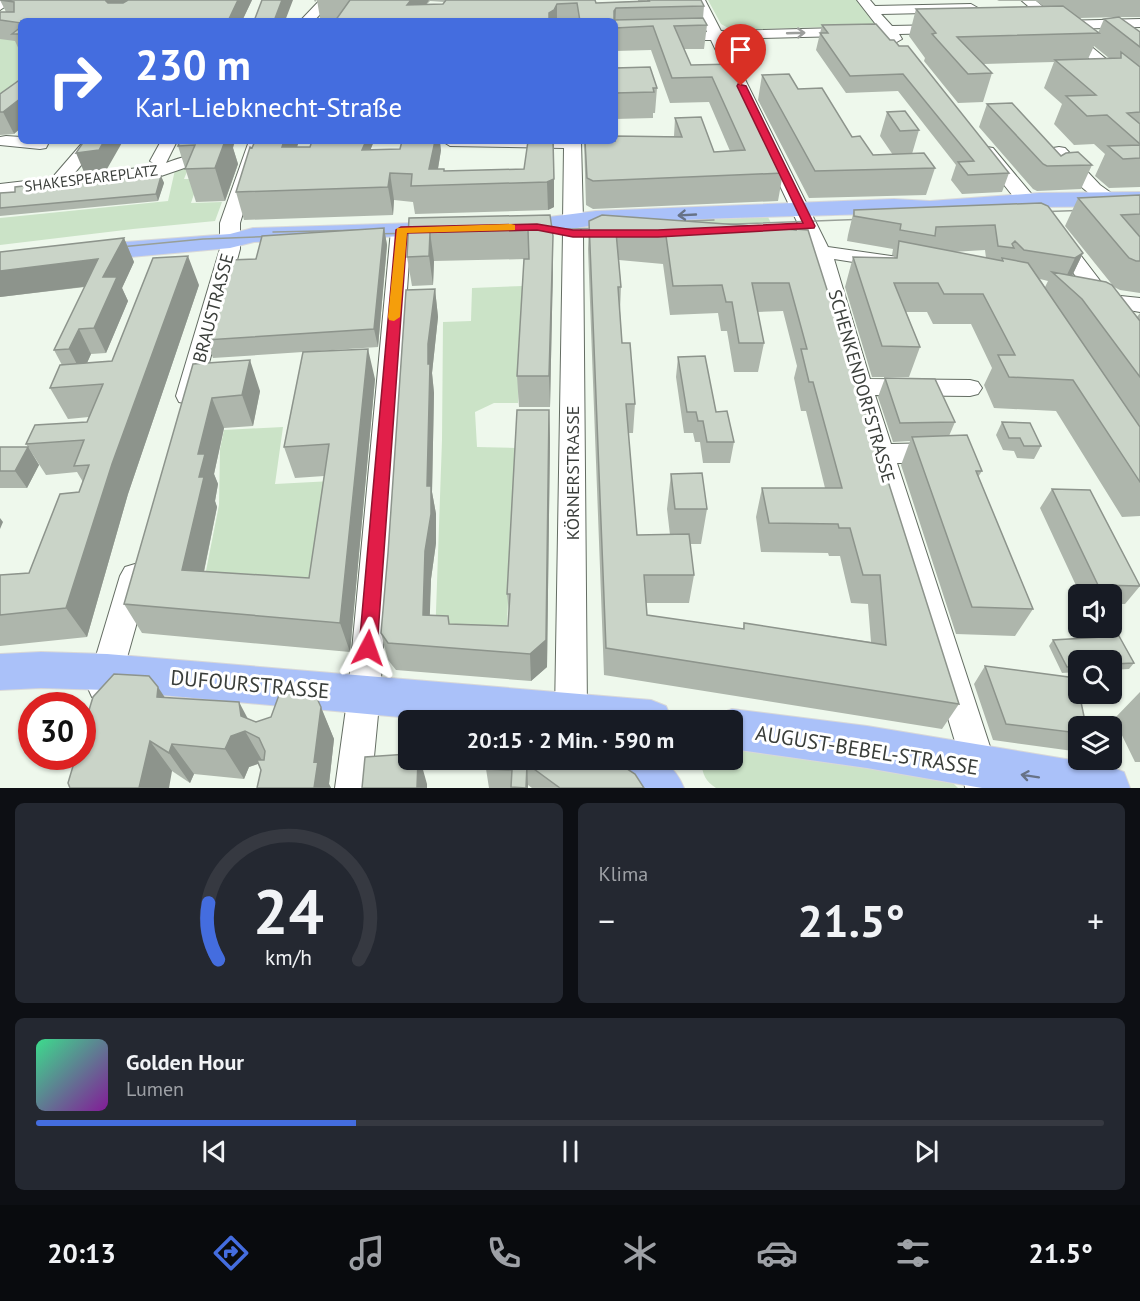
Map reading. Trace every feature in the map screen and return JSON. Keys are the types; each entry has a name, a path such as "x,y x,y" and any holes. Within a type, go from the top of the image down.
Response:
{"main road":[{"path":"63,251 238,235 401,230 537,227 658,233 806,218 894,206 930,208 1027,201 1140,199"},
{"path":"806,218 1054,217 1088,212 1140,210"},
{"name":"DUFOURSTRASSE","path":"0,672 41,670 107,672 280,701 364,694 518,710"},
{"name":"AUGUST-BEBEL-STRASSE","path":"743,730 867,747 981,778 1108,788"},
{"path":"641,770 664,788"}],"street":[{"path":"0,6 9,0"},
{"path":"310,18 327,0"},
{"name":"SCHENKENDORFSTRASSE","path":"699,0 786,165 822,252 860,387 981,778"},
{"path":"1012,7 1031,3 1140,95"},
{"path":"867,5 989,8"},
{"path":"867,5 903,49"},
{"path":"1040,26 1140,23"},
{"path":"683,36 960,28"},
{"path":"6,141 18,142"},
{"path":"980,143 1027,201"},
{"path":"58,182 90,144"},
{"name":"SHAKESPEAREPLATZ","path":"159,161 168,144"},
{"name":"KÖRNERSTRASSE","path":"573,144 576,710"},
{"name":"SHAKESPEAREPLATZ","path":"0,189 161,171 190,160 254,149"},
{"name":"BRAUSTRASSE","path":"182,418 238,235 230,223 254,149"},
{"path":"1059,152 1094,189 1112,200"},
{"path":"1047,225 1140,347"},
{"path":"353,788 364,694 401,230"},
{"path":"787,249 845,254 914,266"},
{"path":"1073,295 1140,305"},
{"path":"860,387 970,388"},
{"path":"881,454 949,453"},
{"path":"96,709 141,558"},
{"path":"658,770 664,788"}],"green space":[{"path":"708,0 857,0 877,25 732,30 721,24"},
{"path":"0,30 18,31 18,93 0,107"},
{"path":"190,164 184,179 199,179 191,203 222,202 215,221 0,245 0,218 168,201 175,170"},
{"path":"768,217 771,223 661,227 659,221"},
{"path":"523,286 518,403 494,403 475,412 477,447 516,448 506,641 435,640 442,440 443,322 471,321 472,288"},
{"path":"283,427 275,484 332,481 316,602 201,596 219,505 220,449 224,430"},
{"path":"743,747 951,781 958,788 716,788 704,776 702,770 743,770"}],"building":[{"path":"0,0 107,0 108,3 123,3 128,0 238,0 229,18 18,18 18,23 0,20 0,12 14,12 14,2"},
{"path":"262,0 282,0 275,18 255,18"},
{"path":"350,0 411,0 407,5 443,4 446,0 595,0 596,3 701,0 704,6 616,8 614,18 580,18 577,3 557,4 549,13 549,18 337,18"},
{"path":"1063,6 1099,33 957,37 992,73 968,74 932,34 936,33 916,9"},
{"path":"1119,17 1140,32 1140,47 1104,19"},
{"path":"703,18 707,25 674,26 691,65 735,64 736,76 783,173 593,181 587,178 585,144 618,144 618,136 682,137 675,118 701,117 714,152 745,150 712,77 672,78 653,26 618,28 618,20"},
{"path":"876,24 890,40 894,40 899,46 908,46 1009,173 968,175 958,162 974,161 903,74 850,76 820,33 828,33 822,25"},
{"path":"1121,52 1140,67 1140,112 1127,113 1140,124 1140,144 1107,115 1087,116 1066,96 1096,95 1055,60 1121,58"},
{"path":"650,67 657,88 653,88 654,92 618,93 618,68"},
{"path":"789,74 798,89 822,88 852,137 860,136 873,155 924,153 935,168 815,171 762,75"},
{"path":"18,81 18,100 3,112 0,112 0,94"},
{"path":"1012,103 1061,156 1078,152 1092,165 1047,166 1043,164 987,104"},
{"path":"905,111 919,130 900,131 887,112"},
{"path":"82,144 102,144 99,150 76,153"},
{"path":"179,144 224,144 215,168 185,169 195,145 178,146"},
{"path":"254,144 310,147 311,144 365,144 362,150 400,149 401,144 434,144 429,169 444,169 444,171 524,169 528,144 553,144 554,179 547,182 411,186 412,174 390,173 388,187 236,192 250,147 252,148"},
{"path":"1140,145 1140,158 1123,159 1108,146"},
{"path":"156,174 155,177 161,176 156,194 0,208 0,193 15,192 15,187"},
{"path":"1140,195 1140,214 1121,215 1140,237 1140,261 1136,261 1129,258 1078,198"},
{"path":"1041,203 1048,206 1083,253 1075,258 1024,250 1015,241 1012,244 1014,248 998,246 995,225 936,227 935,236 900,230 901,224 854,216 854,210"},
{"path":"550,215 553,236 549,376 517,376 524,259 529,259 528,230 430,232 429,256 407,257 409,218"},
{"path":"602,215 808,230 959,704 606,648 589,221","holes":["616,232 666,236 673,286 722,285 726,302 732,302 739,343 764,343 752,283 789,283 807,349 801,349 809,382 813,382 842,488 762,488 769,523 838,524 839,528 850,528 863,575 880,575 886,645 744,623 744,629 647,615 644,575 694,575 689,534 637,535 626,404 635,404 630,343 622,343 618,287 621,287"]},
{"path":"384,228 374,329 206,340 230,260 256,259 262,236"},
{"path":"124,238 103,277 117,277 94,328 79,329 69,349 54,350 98,259 0,271 0,252"},
{"path":"899,241 1003,261 1002,258 1028,263 1140,427 1140,482 1073,380 1009,377 998,355 1015,355 983,294 944,294 938,283 894,283 920,347 882,346 853,257 897,258"},
{"path":"188,256 112,464 66,608 0,615 0,575 29,573 60,494 79,492 89,465 74,466 84,440 26,444 35,425 87,422 103,384 50,388 60,365 112,361 153,258"},
{"path":"1052,272 1112,285 1140,321 1140,377 1082,299"},
{"path":"435,289 428,344 428,364 430,364 427,486 431,486 431,514 425,551 423,615 448,616 449,624 508,626 510,594 507,594 517,410 549,410 546,640 530,654 388,643 381,633 406,290"},
{"path":"368,349 340,623 124,604 193,364 250,360 242,395 212,398 198,454 205,454 199,477 204,477 182,570 309,578 329,444 284,447 303,352"},
{"path":"705,356 716,412 727,411 734,442 707,442 703,421 698,421 696,412 687,412 678,357"},
{"path":"885,378 935,379 955,422 900,423"},
{"path":"1002,422 1030,423 1041,446 1024,446 1020,438 1009,438"},
{"path":"967,435 982,471 976,471 1033,609 972,607 912,437"},
{"path":"0,447 28,447 15,471 0,471"},
{"path":"702,473 707,509 675,509 671,474"},
{"path":"1052,489 1090,490 1140,586 1098,584"},
{"path":"1120,638 1134,663 1122,664 1122,650 1068,650 1067,667 1053,640"},
{"path":"985,666 1068,677 1068,704 1081,704 1084,716 1068,716 1068,732 1006,724"},
{"path":"114,674 149,676 158,687 157,697 239,702 241,716 256,722 271,717 283,684 309,689 315,694 321,707 314,762 318,761 314,788 257,788 261,770 257,760 264,760 265,751 259,738 245,731 231,736 225,749 172,744 169,753 150,741 139,788 70,788 68,783 72,770 96,770 96,694"},
{"path":"398,755 398,770 418,770 417,788 362,788 365,757"},
{"path":"512,770 527,770 526,788 511,787"},
{"path":"535,770 629,770 635,774 644,788 560,788"}],"tram line":[{"path":"1036,212 1090,210"},
{"path":"707,225 868,219"},
{"path":"663,222 714,220"},
{"path":"536,230 605,228"},
{"path":"273,232 366,230"},
{"path":"368,234 425,233"},
{"path":"110,248 203,239 281,236"}],"slow traffic":[{"path":"394,317 401,230 511,228"}],"route":[{"path":"368,648 401,230 537,227 573,233 658,233 810,226 741,86"}]}
